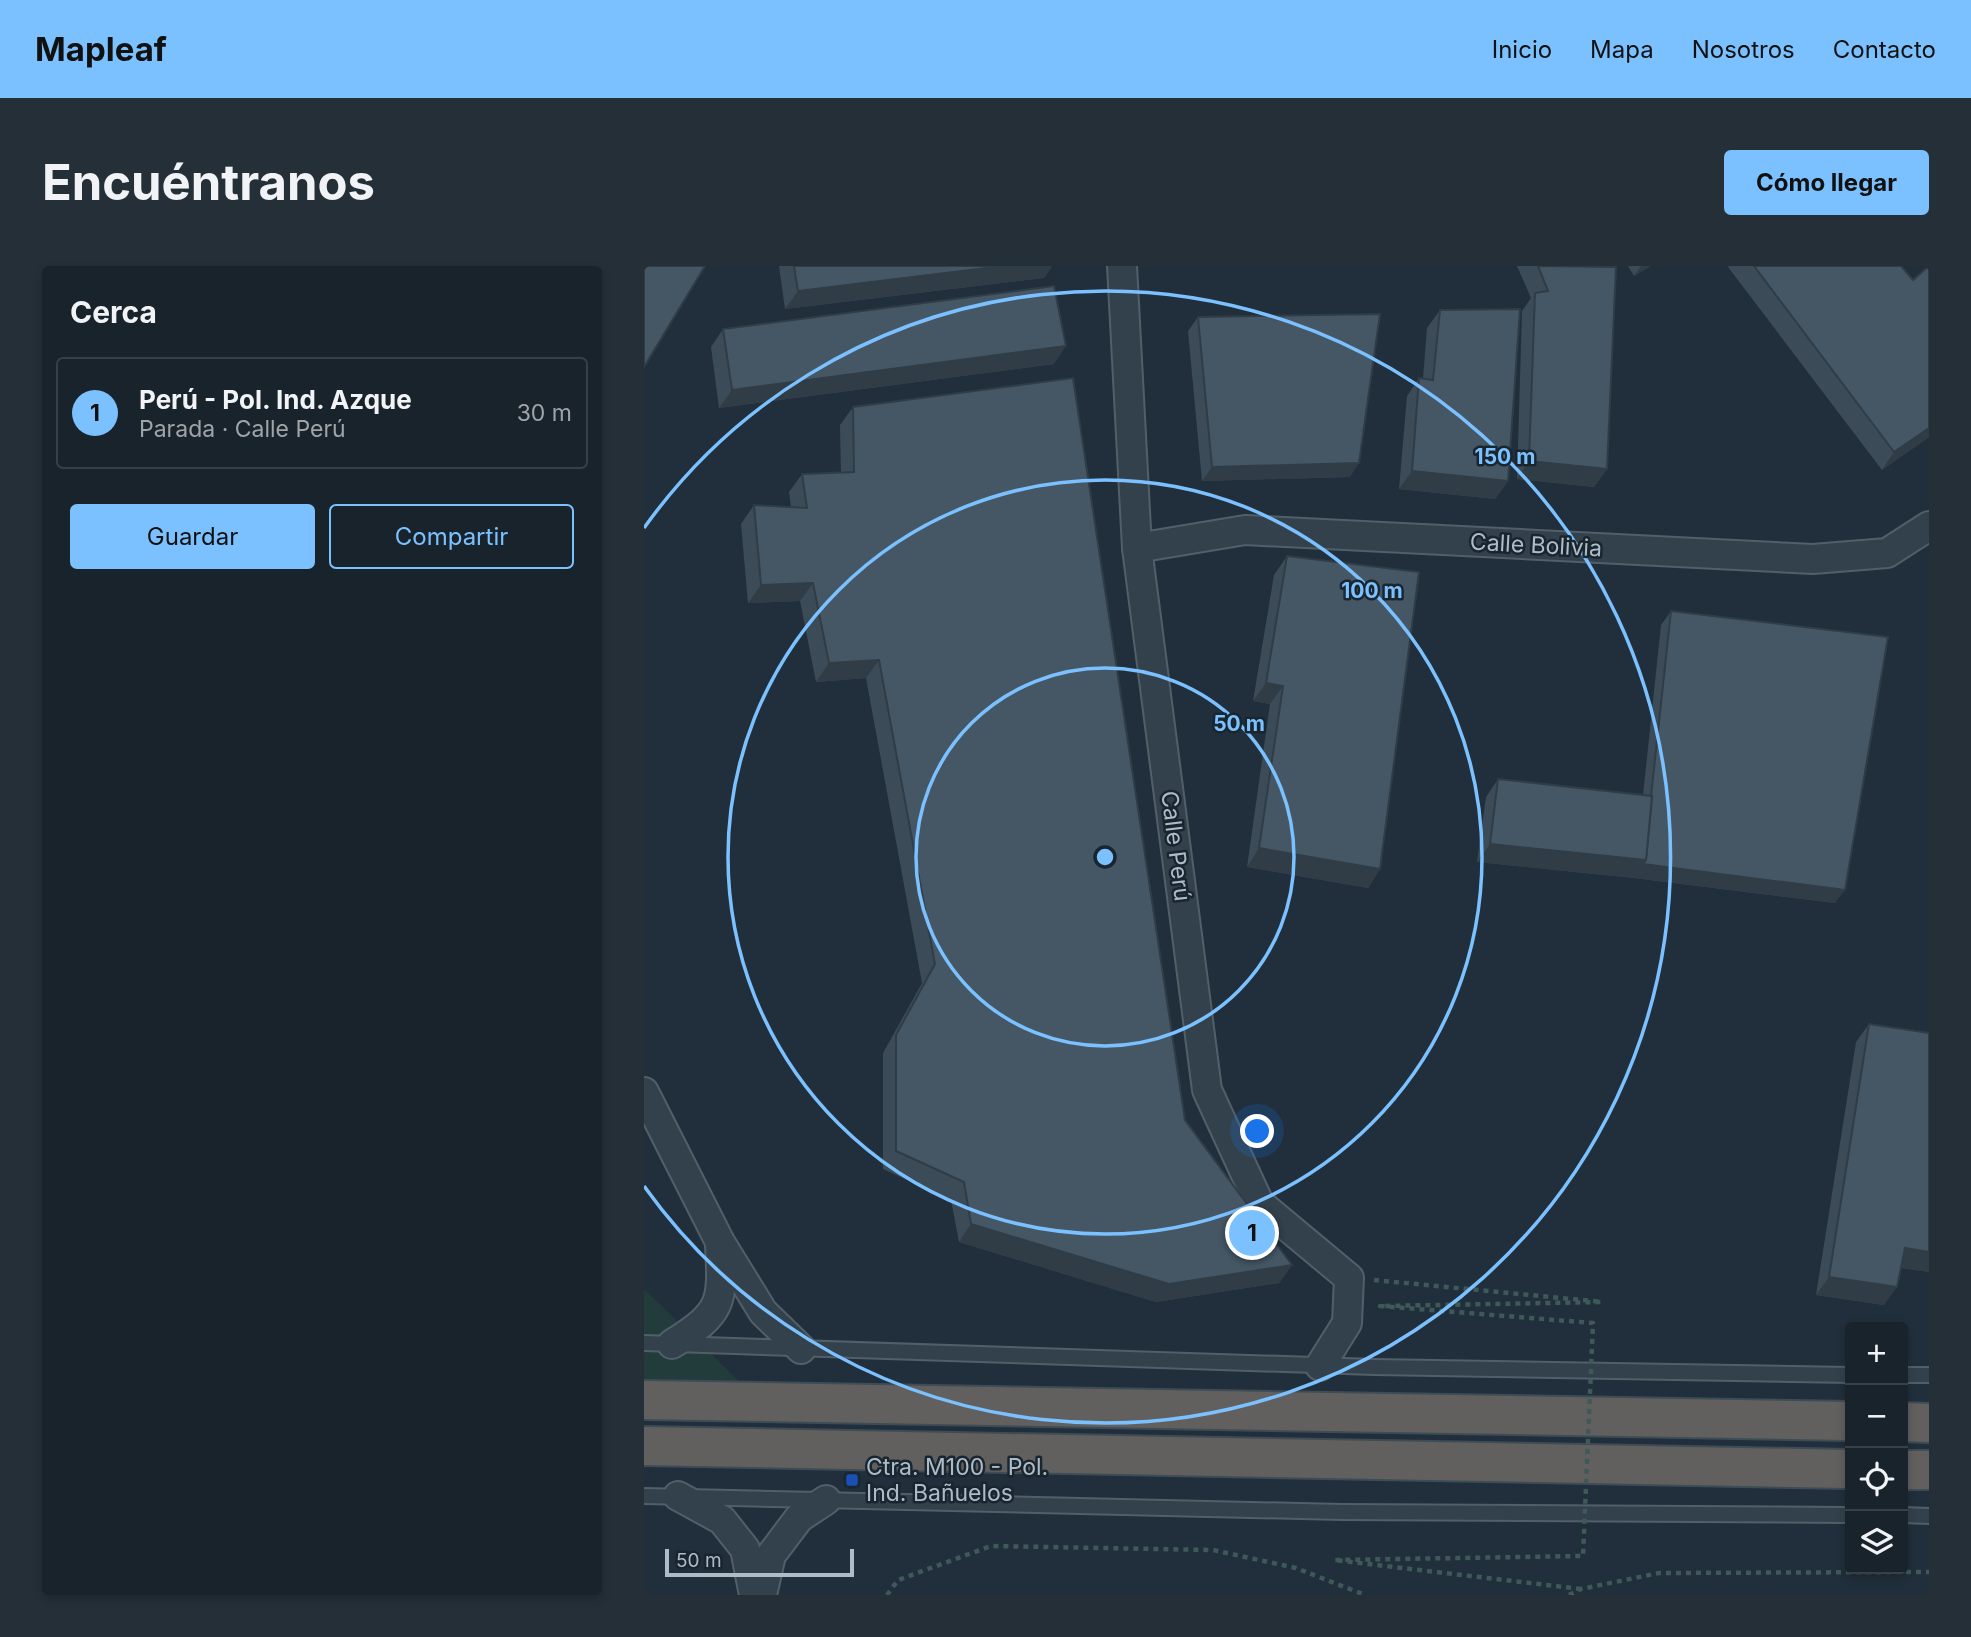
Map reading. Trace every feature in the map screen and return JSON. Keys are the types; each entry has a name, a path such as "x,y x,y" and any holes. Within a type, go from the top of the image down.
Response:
{"highway":[{"path":"644,1400 1845,1421"},
{"path":"1908,1422 1929,1423"},
{"path":"644,1446 1845,1469"},
{"path":"1908,1470 1929,1470"}],"street":[{"name":"Calle Perú","path":"1122,266 1137,548 1207,1090 1259,1203 1349,1278"},
{"name":"Calle Bolivia","path":"1137,548 1245,530 1813,559 1887,553 1929,526"},
{"path":"644,1092 720,1242 763,1312 801,1349"},
{"path":"672,1345 702,1325 716,1308 722,1282 720,1242"},
{"path":"1320,1366 1347,1324 1349,1278"},
{"path":"678,1496 722,1520 745,1549 754,1595"},
{"path":"762,1595 771,1555 799,1518 826,1500"}],"lane":[{"path":"644,1343 1320,1366 1845,1375"},
{"path":"1908,1375 1929,1375"},
{"path":"644,1496 1342,1512 1845,1515"},
{"path":"1908,1515 1929,1516"}],"path":[{"path":"1349,1278 1603,1302 1380,1306 1593,1323 1583,1556 1334,1560 1581,1590"},
{"path":"887,1595 898,1580 991,1546 1213,1550 1296,1568 1365,1595"},
{"path":"1569,1595 1659,1573 1929,1572"}],"green space":[{"path":"644,1289 747,1389 644,1391"}],"building":[{"path":"644,266 705,266 644,367"},
{"path":"794,266 1003,266 798,291"},
{"path":"1538,266 1616,267 1607,469 1529,461 1535,293 1548,291"},
{"path":"1754,266 1901,266 1913,280 1929,266 1929,428 1894,452"},
{"path":"1054,286 1066,346 732,390 723,329"},
{"path":"1520,309 1508,481 1412,471 1419,378 1433,380 1440,310"},
{"path":"1380,314 1359,463 1212,467 1198,317"},
{"path":"1073,378 1185,1120 1292,1265 1169,1284 971,1224 964,1182 896,1151 896,1035 935,964 879,660 829,663 813,583 761,585 754,505 807,508 802,474 854,472 853,407"},
{"path":"1287,556 1419,572 1380,869 1259,848 1283,686 1266,683"},
{"path":"1671,611 1888,637 1845,890 1643,864 1646,860"},
{"path":"1498,779 1652,796 1646,860 1490,844"},
{"path":"1869,1024 1929,1033 1929,1252 1905,1248 1897,1287 1829,1277"}],"place":[{"name":"Perú - Pol. Ind. Azque","path":"1252,1233"},
{"name":"Ctra. M100 - Pol. Ind. Bañuelos","path":"852,1480"}]}
